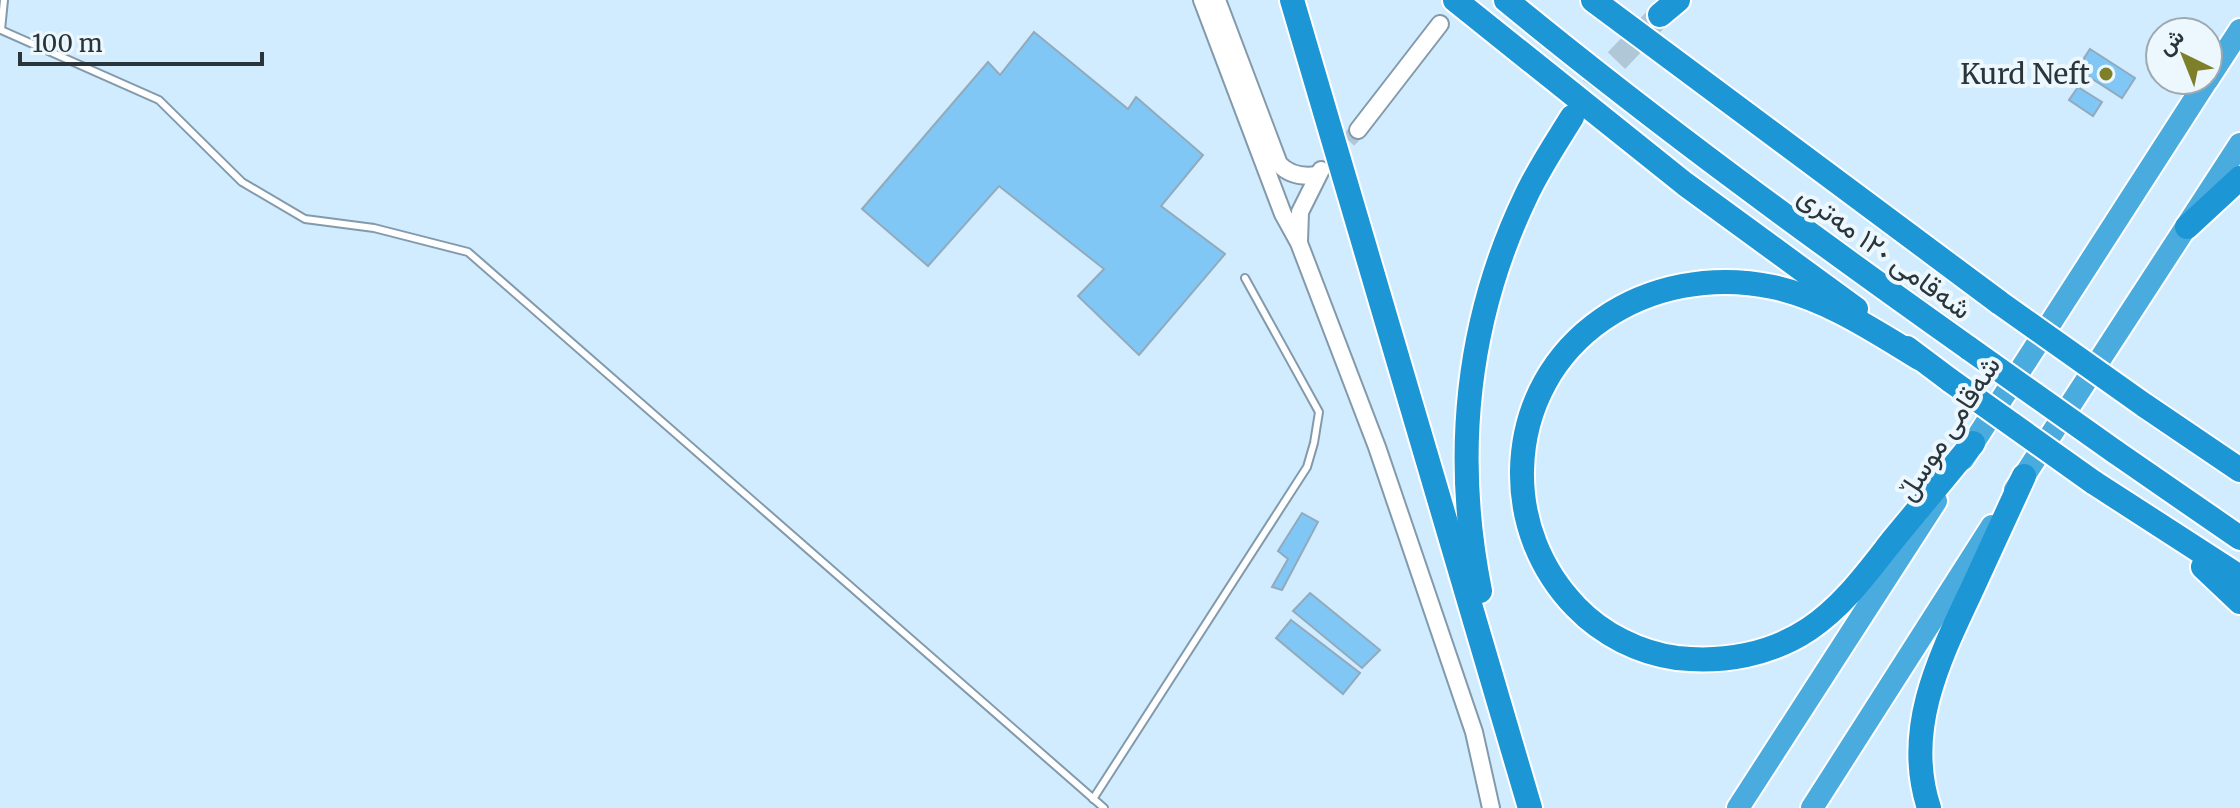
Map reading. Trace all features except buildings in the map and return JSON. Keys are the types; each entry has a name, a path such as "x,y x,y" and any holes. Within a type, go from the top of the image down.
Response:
{"highway":[{"path":"1292,0 1530,808"},
{"path":"1455,0 1685,184 1919,358 2093,482 2240,577"},
{"name":"شەقامی ١٢٠ مەتری","path":"1506,0 1592,71 1791,222 2240,538"},
{"name":"شەقامی ١٢٠ مەتری","path":"1593,0 2000,303 2240,470"},
{"name":"شەقامی موسڵ","path":"2224,55 2240,30"},
{"name":"شەقامی موسڵ","path":"1738,808 2198,96"},
{"path":"1508,727 1470,532 1466,498 1466,420 1480,323 1494,273 1526,195 1572,117"},
{"path":"1812,808 2240,144"},
{"path":"2187,227 2240,178"},
{"path":"1919,358 1844,313 1801,295 1762,285 1701,283 1647,296 1613,311 1570,347 1552,371 1529,420 1524,441 1524,505 1546,567 1568,598 1594,623 1645,650 1663,656 1728,659 1772,649 1809,629 1844,600 1973,443"},
{"path":"2144,405 2240,449"},
{"path":"1929,808 1922,776 1920,743 1929,687 2024,476"},
{"path":"2130,507 2240,602"}],"street":[{"path":"1202,0 1283,214 1299,243 1377,447 1474,732 1491,808"},
{"path":"1217,0 1279,164 1290,172 1305,176 1320,171 1300,212 1297,227 1299,243"},
{"path":"1358,130 1440,24"}],"lane":[{"path":"4,0 1,30 159,100 242,182 305,219 374,228 468,252 1104,808"},
{"path":"1093,799 1307,467 1319,412 1245,278"}],"tunnel":[{"path":"1572,117 1597,81 1660,15"},
{"path":"1332,158 1358,130"}],"place":[{"name":"Kurd Neft","path":"2106,74"}]}
